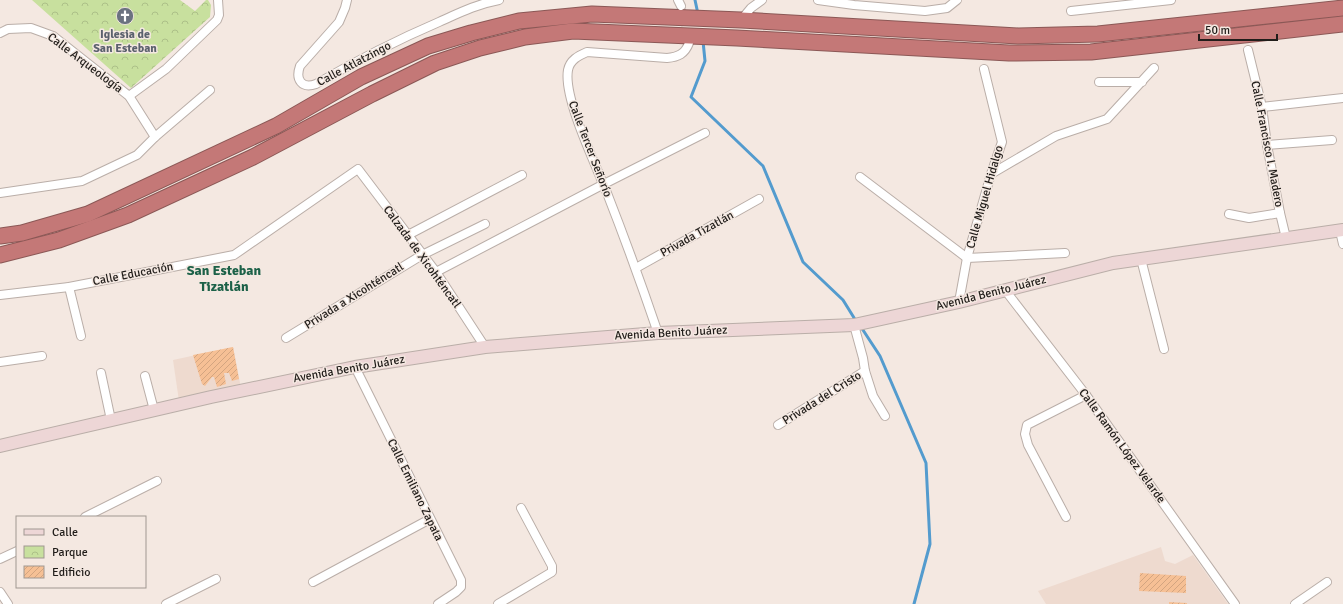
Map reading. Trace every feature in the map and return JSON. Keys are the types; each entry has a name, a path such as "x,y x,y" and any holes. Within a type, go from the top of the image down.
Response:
{"highway":[{"path":"0,236 22,233 88,214 276,126 361,77 428,46 471,33 520,21 592,14 742,20 1034,36 1098,34 1343,8"},
{"path":"0,255 60,240 128,215 253,157 372,94 435,63 480,48 525,37 573,31 737,38 1002,53 1091,52 1343,24"}],"main road":[{"name":"Avenida Benito Juárez","path":"0,446 211,396 355,367 485,347 658,332 854,325 959,302 1113,263 1341,230"}],"street":[{"name":"Calle Arqueología","path":"0,33 8,29 31,28 52,36 130,96 166,70 217,20 219,15 218,0"},
{"name":"Calle Atlatzingo","path":"347,0 339,22 300,66 297,73 299,80 304,85 310,86 316,84 359,60 411,34 482,3 499,0"},
{"path":"742,20 751,8 762,0"},
{"path":"818,0 854,5 925,10 947,8 957,0"},
{"path":"1071,11 1171,0"},
{"name":"Calle Tercer Señorío","path":"658,332 636,268 579,124 569,93 568,69 572,61 578,56 587,52 667,58 676,57 683,54 689,43"},
{"name":"Calle Francisco I. Madero","path":"1248,50 1262,107 1267,145 1286,238"},
{"path":"991,174 1056,136 1107,119 1154,68"},
{"name":"Calle Miguel Hidalgo","path":"959,302 967,258 991,174 1002,142 984,69"},
{"path":"1099,82 1142,82"},
{"path":"0,193 82,181 137,155 210,90"},
{"path":"130,96 155,138"},
{"path":"1262,107 1343,98"},
{"path":"436,272 705,133"},
{"path":"1267,145 1332,140"},
{"name":"Calzada de Xicohténcatl","path":"358,169 436,272 485,347"},
{"name":"Calle Educación","path":"0,294 69,287 234,255 358,169"},
{"path":"408,235 522,175"},
{"path":"860,177 967,258 1065,253"},
{"name":"Privada Tizatlán","path":"636,268 759,199"},
{"path":"1229,214 1249,218 1280,213"},
{"name":"Privada a Xicohténcatl","path":"286,338 422,255 484,224"},
{"path":"1341,230 1343,244"},
{"path":"1141,259 1164,350"},
{"path":"69,287 81,336"},
{"name":"Calle Ramón López Velarde","path":"1005,290 1086,395 1235,604"},
{"name":"Privada del Cristo","path":"854,325 865,371 873,396 884,416"},
{"path":"0,362 42,356"},
{"name":"Calle Emiliano Zapata","path":"355,367 461,580 461,587 438,604"},
{"name":"Privada del Cristo","path":"778,425 865,371"},
{"path":"101,373 112,420"},
{"path":"145,376 154,410"},
{"path":"1066,517 1028,445 1025,434 1028,425 1086,395"},
{"path":"87,516 157,481"},
{"path":"498,604 552,572 552,566 521,508"},
{"path":"313,582 430,519"},
{"path":"0,560 16,552"},
{"path":"166,604 216,579"},
{"path":"1295,604 1328,582"},
{"path":"0,592 8,604"}],"shaded area":[{"path":"233,347 241,388 179,401 173,360"},
{"path":"1161,547 1165,561 1175,564 1193,555 1228,604 1046,604 1038,591"}],"green space":[{"path":"32,0 180,0 195,11 206,0 208,0 211,5 210,17 131,88"}],"building":[{"path":"233,347 239,379 232,381 229,373 224,373 226,384 217,387 214,377 212,377 205,386 202,384 193,355"},
{"path":"1140,573 1186,576 1186,593 1139,591"},
{"path":"1169,602 1187,603 1187,604 1169,604"}],"waterway":[{"path":"695,0 698,14"},
{"path":"703,41 705,61 691,97 763,166 803,262 843,300 856,321"},
{"path":"861,327 880,356 926,463 930,544 914,604"}],"tunnel":[{"path":"681,6 688,38"}],"place":[{"name":"Iglesia de San Esteban","path":"125,16"}],"district":[{"name":"San Esteban Tizatlán","path":"224,278"}]}
